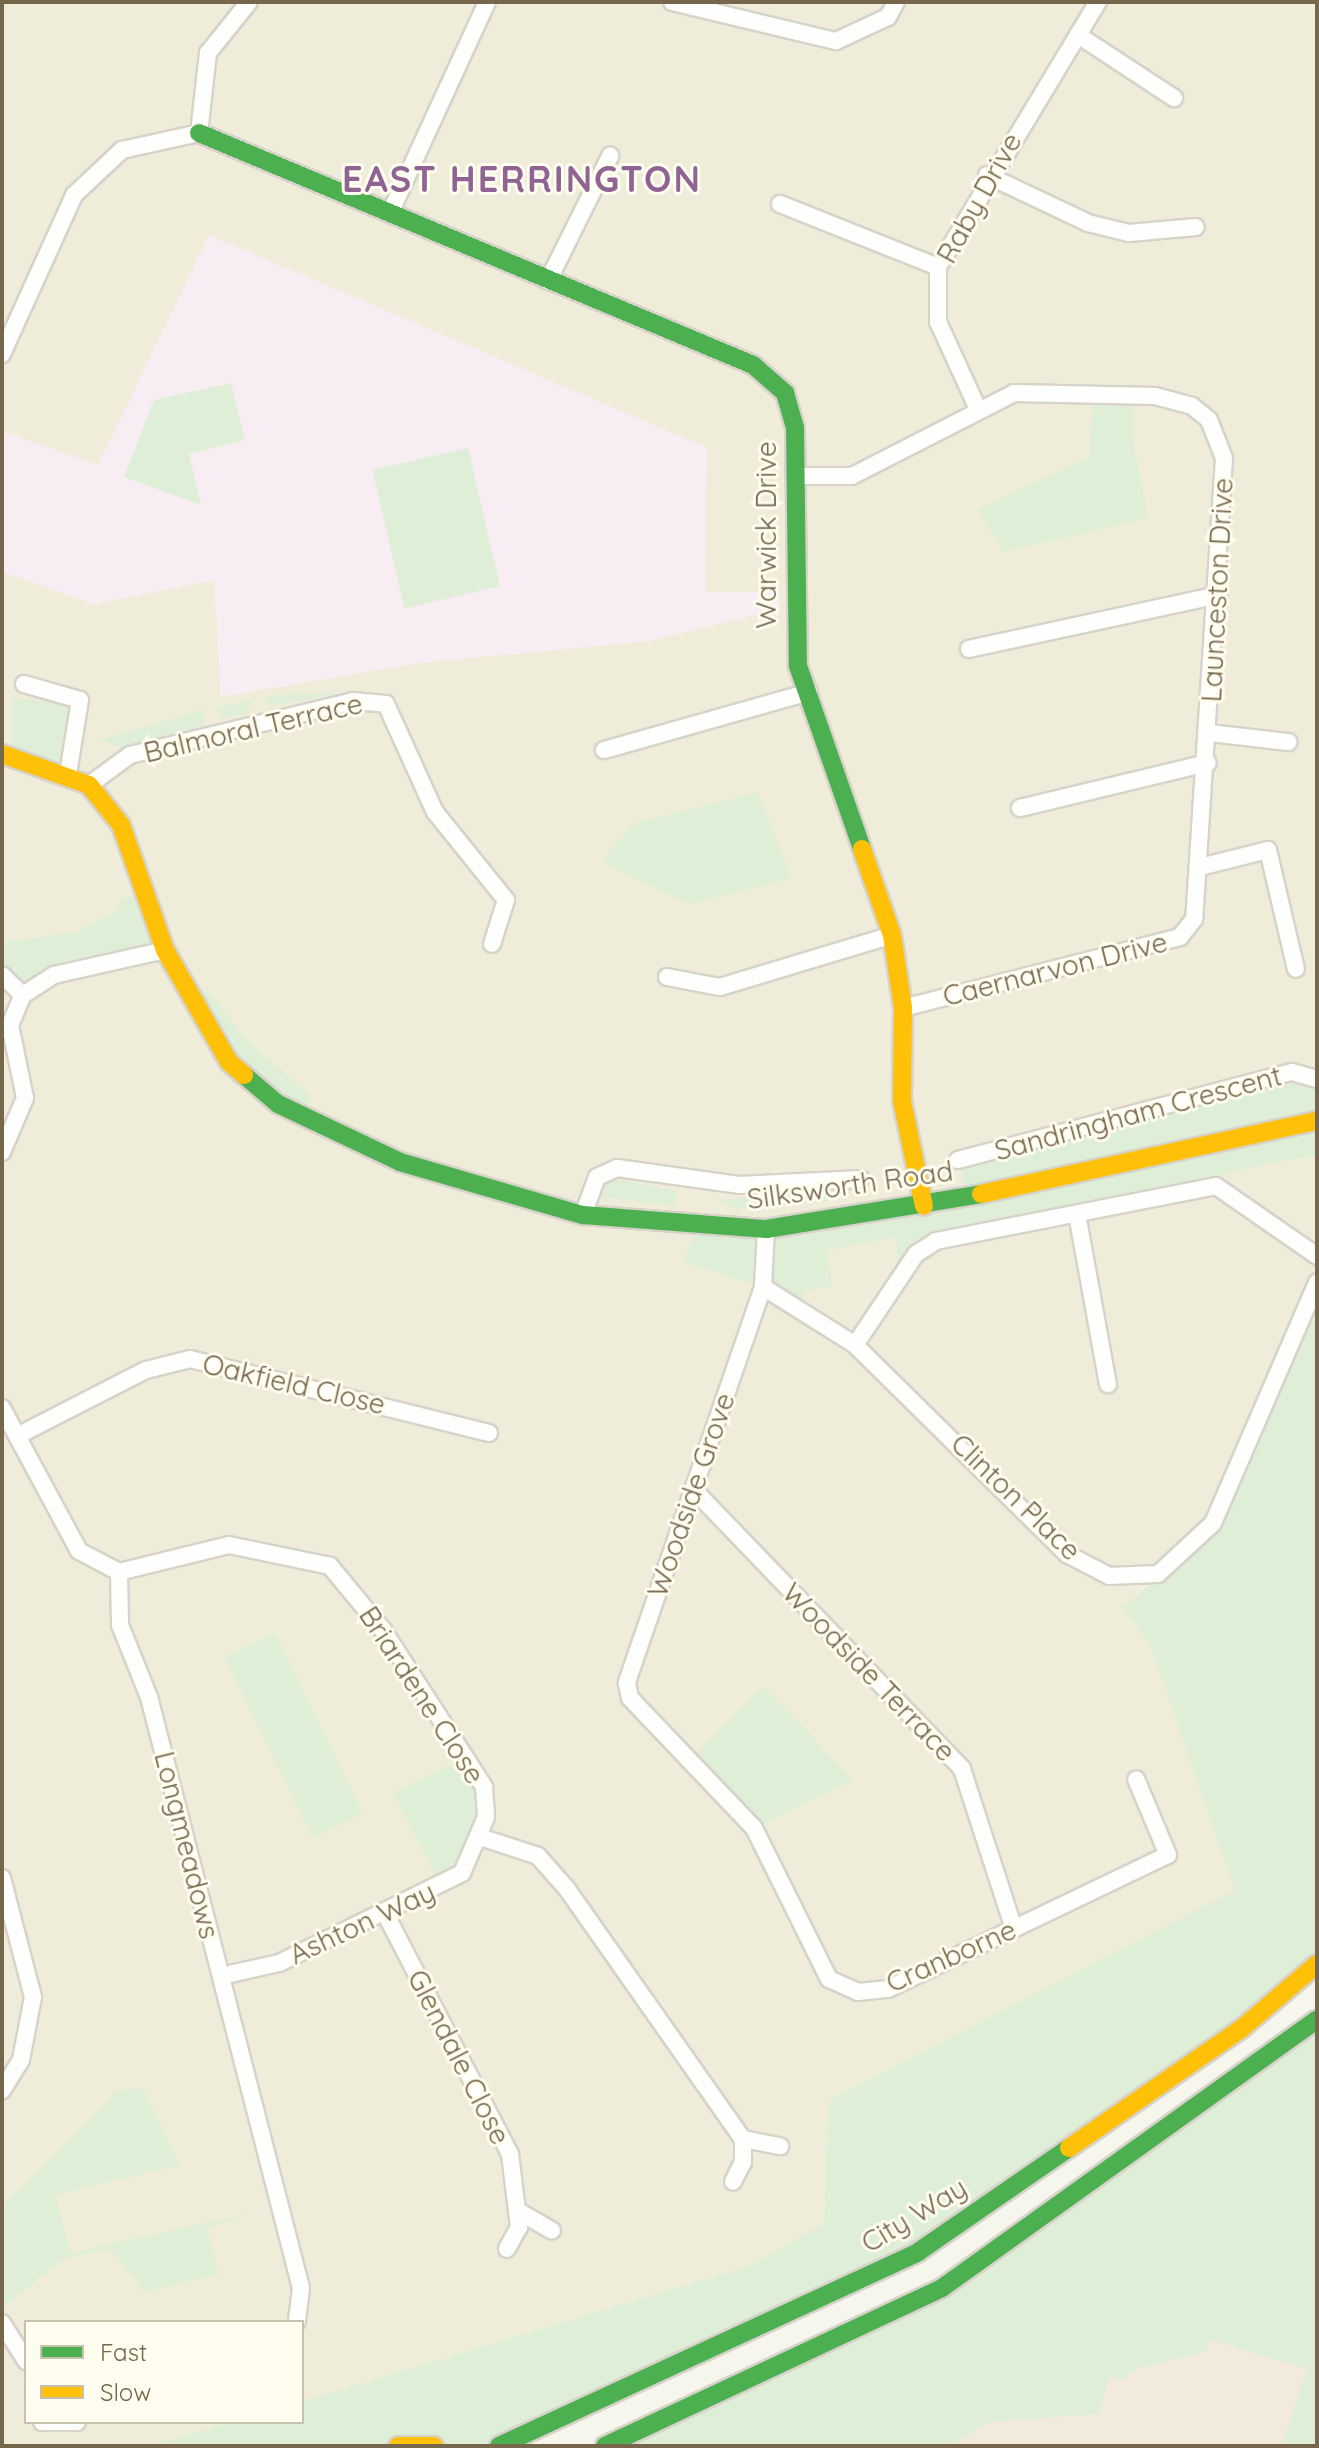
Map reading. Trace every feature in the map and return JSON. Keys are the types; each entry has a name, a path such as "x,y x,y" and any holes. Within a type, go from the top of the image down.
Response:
{"street":[{"path":"2,354 74,195 122,150 199,133 208,53 249,2"},
{"path":"391,211 487,2"},
{"path":"672,2 836,41 888,17 896,2"},
{"name":"Raby Drive","path":"977,407 938,322 938,267 987,175 1098,2"},
{"path":"1078,35 1174,98"},
{"name":"Warwick Drive","path":"199,133 753,365 785,393 795,428 792,612 809,692 892,935 903,1008 902,1101 924,1206"},
{"path":"548,281 610,156"},
{"path":"987,175 1088,223 1129,233 1196,227"},
{"path":"780,204 938,267"},
{"name":"Launceston Drive","path":"795,476 852,476 977,407 1014,393 1155,396 1192,406 1209,420 1224,458 1200,867"},
{"path":"969,649 1218,595"},
{"path":"24,684 80,700 68,774"},
{"path":"604,750 809,692"},
{"name":"Balmoral Terrace","path":"89,785 130,755 353,701 386,704 435,812 506,900 492,944"},
{"path":"1210,733 1288,742"},
{"name":"Silksworth Road","path":"2,754 68,774 89,785 121,825 165,950 229,1062 278,1104 400,1162 583,1215 766,1229 924,1206 1317,1121"},
{"path":"1020,808 1208,763"},
{"path":"1200,867 1268,850 1296,969"},
{"name":"Caernarvon Drive","path":"903,1008 1180,937 1194,919 1200,867"},
{"path":"667,977 720,987 892,935"},
{"path":"2,1152 25,1098 10,1025 23,995 54,975 165,950"},
{"path":"2,975 23,995"},
{"name":"Sandringham Crescent","path":"958,1160 1292,1072 1317,1079"},
{"path":"583,1215 597,1177 617,1168 739,1185 861,1179"},
{"path":"855,1345 916,1254 936,1241 1216,1186 1317,1256"},
{"path":"1077,1214 1108,1384"},
{"name":"Woodside Grove","path":"675,1744 630,1698 627,1683 763,1287 766,1229"},
{"name":"Clinton Place","path":"763,1287 855,1345 1067,1554 1109,1576 1158,1574 1213,1523 1317,1283"},
{"name":"Oakfield Close","path":"17,1436 146,1370 190,1359 489,1433"},
{"path":"2,1408 79,1551 119,1572"},
{"name":"Woodside Terrace","path":"693,1489 962,1769 1014,1929"},
{"name":"Briardene Close","path":"119,1572 229,1545 330,1566 374,1618 484,1787 480,1837"},
{"name":"Longmeadows","path":"119,1572 120,1625 149,1697 301,2288 297,2320"},
{"name":"Cranborne","path":"675,1744 754,1828 829,1979 858,1992 888,1989 1168,1855 1136,1779"},
{"path":"480,1837 538,1856 743,2139 780,2146"},
{"name":"Ashton Way","path":"221,1976 279,1963 386,1915 462,1873 480,1837"},
{"path":"2,1878 33,1997 21,2060 2,2091"},
{"name":"Glendale Close","path":"386,1915 510,2154 518,2211 507,2249"},
{"name":"City Way","path":"499,2446 918,2252 1241,2029 1316,1967"},
{"path":"605,2446 942,2288 1317,2020"},
{"path":"733,2182 743,2139"},
{"path":"518,2211 552,2231"},
{"path":"2,2323 24,2358"},
{"path":"398,2446 434,2446"}],"shaded area":[{"path":"2,2 1317,2 1317,1283 1213,1523 1121,1608 1149,1642 1236,1890 828,2101 824,2223 749,2266 304,2400 304,2320 24,2320 24,2424 224,2424 150,2446 2,2446"},
{"path":"209,235 707,448 705,592 779,592 780,609 650,641 418,663 221,697 214,580 94,604 2,572 2,431 98,465"},
{"path":"1317,2139 1317,2446 771,2446"}],"green space":[{"path":"231,383 245,440 189,454 201,505 124,477 154,400"},
{"path":"1093,395 1133,396 1133,441 1148,518 1003,552 978,509 1089,457"},
{"path":"468,448 500,586 404,608 373,470"},
{"path":"338,693 272,706 263,697 277,695"},
{"path":"13,698 69,704 68,774 12,756"},
{"path":"252,700 246,714 219,719 217,707"},
{"path":"204,709 203,726 122,748 100,740"},
{"path":"758,792 791,878 689,904 601,862 634,823"},
{"path":"145,892 165,950 23,995 2,975 2,942 76,932 115,912 123,898"},
{"path":"207,991 249,1042 313,1098 299,1114 278,1104 191,1001"},
{"path":"1292,1072 1317,1079 1317,1155 1228,1172 1216,1186 936,1241 901,1276 895,1237 826,1251 833,1286 806,1291 795,1308 763,1287 684,1262 697,1228 967,1196 958,1160"},
{"path":"616,1179 677,1191 675,1206 599,1197 600,1187"},
{"path":"824,1192 829,1201 795,1205 734,1208 718,1200"},
{"path":"1317,1283 1317,1964 918,2252 499,2446 150,2446 224,2424 304,2424 304,2400 749,2266 824,2223 828,2101 1235,1890 1149,1642 1121,1608 1194,1546"},
{"path":"275,1633 363,1814 313,1838 225,1658"},
{"path":"763,1686 853,1780 754,1828 690,1760"},
{"path":"466,1757 484,1787 480,1837 441,1886 393,1793"},
{"path":"1317,2020 1317,2446 1282,2446 1307,2369 1210,2340 1205,2352 1137,2369 1122,2380 1109,2377 1099,2414 989,2422 950,2446 605,2446 942,2288"},
{"path":"142,2087 180,2165 56,2195 70,2253 251,2213 207,2228 218,2274 145,2292 111,2249 63,2259 2,2308 2,2207 116,2092"}],"traffic: fast":[{"path":"199,133 753,365 785,393 795,428 798,666 862,849"},
{"path":"244,1075 278,1104 400,1162 583,1215 766,1229 981,1194"},
{"path":"605,2446 942,2288 1317,2020"},
{"path":"499,2446 918,2252 1069,2148"}],"traffic: slow":[{"path":"2,754 89,785 121,825 165,950 229,1062 244,1075"},
{"path":"862,849 892,935 903,1008 902,1101 924,1206"},
{"path":"981,1194 1317,1121"},
{"path":"1069,2148 1241,2029 1317,1964"},
{"path":"398,2446 434,2446"}],"district":[{"name":"EAST HERRINGTON","path":"522,179"}]}
